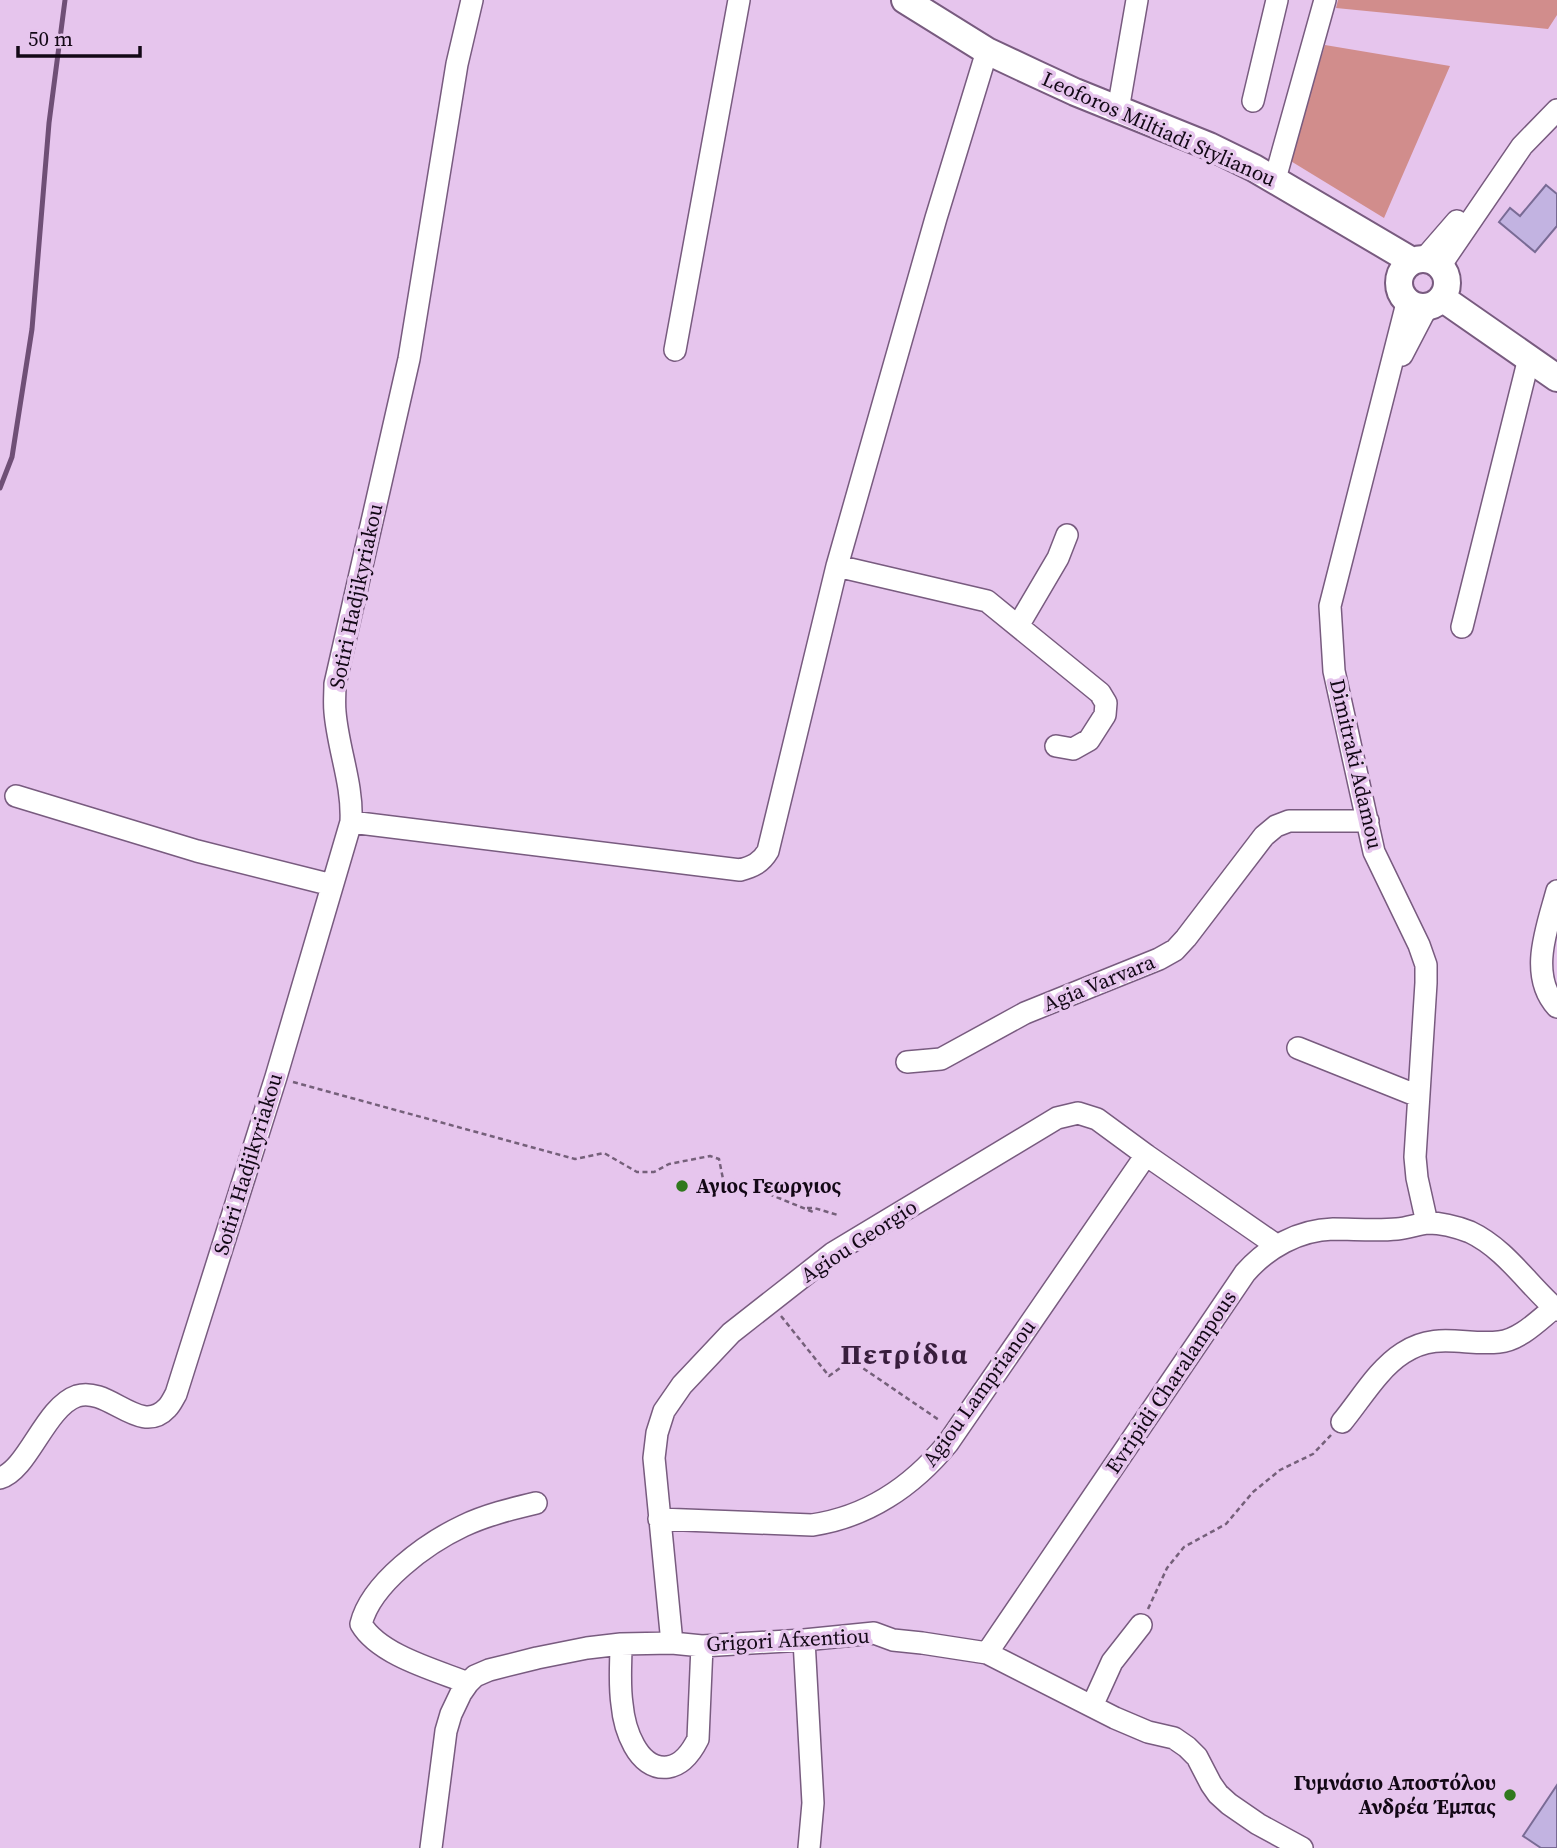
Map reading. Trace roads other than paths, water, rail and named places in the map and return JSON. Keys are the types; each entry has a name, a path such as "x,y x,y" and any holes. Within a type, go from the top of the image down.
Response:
{"main road":[{"name":"Leoforos Miltiadi Stylianou","path":"905,0 987,51 1065,88 1209,146 1275,179 1329,212 1526,356"},
{"path":"1526,356 1557,378"}],"street":[{"name":"Sotiri Hadjikyriakou","path":"0,1478 5,1477 16,1466 55,1413 76,1397 89,1394 100,1396 134,1415 145,1418 156,1416 167,1408 176,1394 276,1077 351,822 350,791 334,708 335,684 409,359 457,64 472,0"},
{"path":"675,350 740,0"},
{"path":"1118,110 1137,0"},
{"path":"1252,101 1277,0"},
{"path":"1275,179 1325,0"},
{"path":"351,822 740,870 750,868 764,858 768,851 837,566 936,218 987,51"},
{"name":"Dimitraki Adamou","path":"1427,1223 1415,1157 1426,965 1374,852 1334,671 1330,606 1385,389 1422,282 1522,146 1557,110"},
{"path":"1462,627 1526,356"},
{"path":"1018,626 1058,558 1067,535"},
{"path":"837,566 987,601 1100,693 1106,703 1105,715 1089,740 1073,749 1056,746"},
{"path":"16,796 197,851 332,885"},
{"name":"Agia Varvara","path":"907,1062 941,1059 1025,1013 1159,959 1175,950 1264,836 1276,826 1289,821 1368,821"},
{"path":"1557,891 1541,962 1545,992 1557,1007"},
{"path":"1298,1048 1418,1097"},
{"name":"Agiou Georgio","path":"672,1643 654,1458 657,1433 664,1411 682,1385 731,1333 833,1253 1057,1118 1078,1113 1104,1124 1276,1245"},
{"name":"Agiou Lamprianou","path":"659,1519 812,1525 832,1522 857,1514 912,1481 933,1462 956,1432 1146,1155"},
{"path":"1342,1422 1385,1368 1405,1351 1426,1343 1452,1339 1501,1342 1519,1335 1555,1309 1514,1265 1494,1248 1464,1230 1427,1223"},
{"name":"Evripidi Charalampous","path":"987,1653 1256,1260 1276,1245 1304,1234 1320,1231 1399,1229 1427,1223"},
{"path":"431,1848 446,1731 456,1703 468,1683 394,1653 366,1633 360,1624 370,1600 398,1570 430,1545 463,1526 536,1503"},
{"path":"1092,1706 1112,1662 1141,1625"},
{"name":"Grigori Afxentiou","path":"468,1683 475,1676 489,1670 587,1648 621,1644 672,1643 702,1646 874,1633 893,1640 987,1653 1148,1732 1174,1738 1197,1757 1211,1784 1228,1804 1302,1848"},
{"path":"804,1640 813,1803 809,1848"},
{"path":"621,1644 622,1704 631,1740 649,1763 664,1768 680,1762 693,1749 698,1739 702,1646"}],"waterway":[{"path":"0,488 12,457 32,329 49,123 65,0"}],"place":[{"name":"Αγιος Γεωργιος","path":"682,1186"},
{"name":"Γυμνάσιο Αποστόλου Ανδρέα Έμπας","path":"1510,1795"}],"district":[{"name":"Πετρίδια","path":"905,1354"}]}
